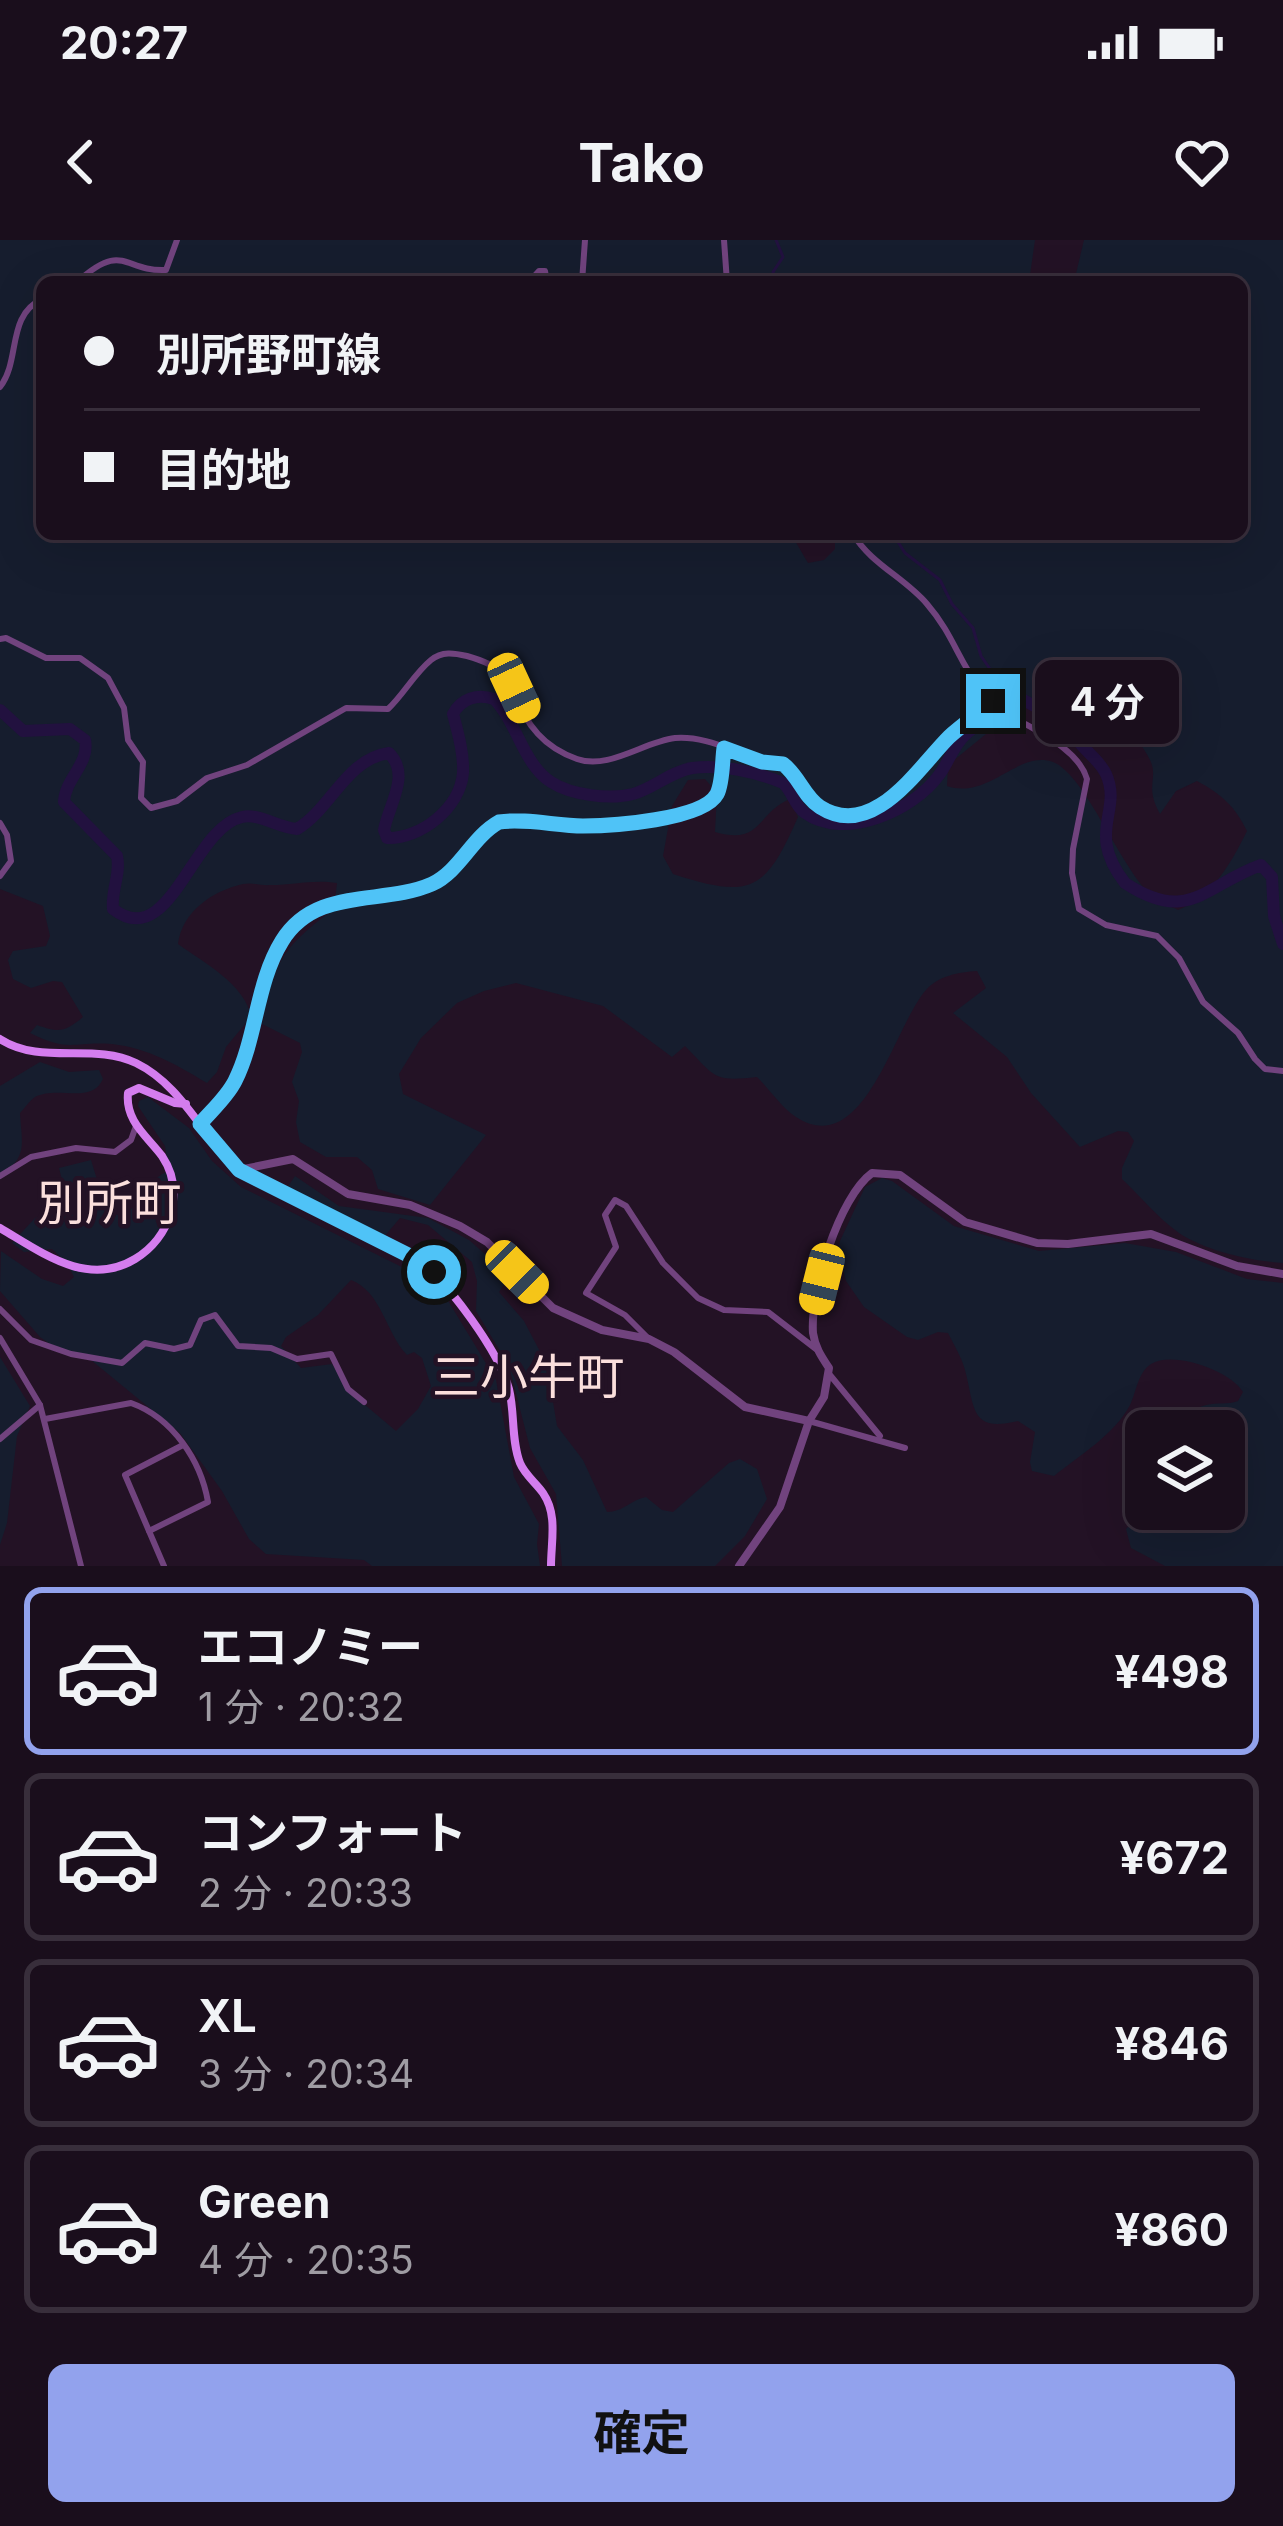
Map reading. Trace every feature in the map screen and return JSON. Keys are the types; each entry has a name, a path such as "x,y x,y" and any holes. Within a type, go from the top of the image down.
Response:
{"main road":[{"path":"0,1039 16,1049 43,1055 132,1061 186,1104 239,1170 418,1260 447,1285 502,1370 521,1465 547,1498 553,1516 551,1566"},
{"path":"0,1228 62,1265 118,1269 141,1256 161,1236 173,1213 173,1189 166,1161 136,1126 128,1094 134,1089 186,1104"}],"street":[{"path":"84,276 110,260 166,270 177,240"},
{"path":"582,276 585,240"},
{"path":"724,240 727,276"},
{"path":"0,387 12,364 19,322 36,301"},
{"path":"858,540 925,602 968,676 993,701 1040,730 1084,768 1087,779 1072,872 1079,909 1106,925 1157,936 1179,958 1203,1002 1238,1033 1255,1058 1266,1069 1283,1071"},
{"path":"0,639 46,658 80,658 108,678 124,708 128,740 143,762 140,794 151,808 177,801 207,778 247,765 346,708 388,709 430,661 446,653 495,665 508,677 534,731 579,760 606,761 655,742 701,739 724,753 783,764 821,808 856,813 902,791 947,740 993,701"},
{"path":"200,1124 238,1076 280,945 316,908 436,882 485,830 499,822 583,826 668,817 707,804 720,785 724,753"},
{"path":"0,823 8,836 11,861 0,876"},
{"path":"0,1176 31,1157 76,1148 115,1152 130,1140 136,1126"},
{"path":"239,1170 293,1159 348,1194 410,1205 446,1220 487,1242 554,1308 602,1330 650,1340 674,1352 745,1407 905,1448"},
{"path":"816,1349 814,1310 830,1242 860,1183 878,1171 900,1175 965,1222 1036,1243 1151,1234 1237,1266 1283,1274"},
{"path":"650,1340 625,1316 586,1293 616,1247 604,1215 615,1200 626,1206 663,1263 698,1298 724,1310 768,1312 816,1349 830,1375 882,1439"},
{"path":"0,1309 31,1340 112,1364 130,1358 145,1343 174,1349 190,1345 201,1320 214,1315 238,1346 271,1348 297,1359 331,1354 348,1390 364,1402"},
{"path":"0,1338 45,1419 81,1566"},
{"path":"739,1566 780,1507 830,1375"},
{"path":"45,1419 131,1403 154,1414 183,1445 200,1467 208,1502 149,1531"},
{"path":"0,1438 40,1405"},
{"path":"164,1566 125,1475 183,1445"}],"shaded area":[{"path":"0,240 1035,240 1030,276 36,276 36,540 795,540 808,563 824,560 835,549 835,540 1248,540 1248,276 1075,276 1084,240 1283,240 1283,1263 1215,1250 1171,1227 1122,1179 1134,1141 1128,1132 1118,1131 1080,1147 1031,1093 1007,1057 953,1013 986,988 977,971 949,976 926,990 859,1106 840,1121 820,1126 796,1117 757,1077 716,1075 685,1046 672,1057 603,1006 516,983 484,991 457,1003 421,1038 399,1074 403,1094 486,1135 430,1205 378,1189 372,1170 357,1157 326,1157 300,1142 299,1101 292,1082 302,1052 300,1043 262,1024 283,957 334,909 337,883 243,884 210,898 185,922 178,944 232,985 251,1017 226,1047 217,1072 207,1083 138,1049 63,1044 30,1033 37,1025 56,1030 83,1017 62,982 31,988 13,979 8,960 13,951 46,946 50,936 43,906 0,889","holes":["1065,683 1143,748 1152,767 1153,796 1160,814 1176,791 1197,781 1226,802 1247,831 1211,887 1178,910 1153,897 1141,884 1091,803 1053,762 1027,763 976,786 947,786 948,765 1002,721","705,779 717,793 715,832 742,835 790,799 798,817 776,860 753,883 721,886 673,874 663,856 672,806 688,780"]},
{"path":"40,1062 69,1072 99,1070 103,1079 91,1091 44,1094 31,1100 20,1113 19,1156 0,1177 0,1086"},
{"path":"148,1097 189,1128 212,1161 241,1187 430,1281 444,1294 496,1380 514,1477 539,1524 540,1566 372,1566 364,1560 266,1554 249,1539 180,1433 91,1360 64,1354 40,1337 0,1291 1,1251 42,1279 63,1286 74,1277 52,1249 24,1252 12,1243 35,1218 68,1204 59,1168 91,1160 107,1212 121,1216 169,1171 165,1146 139,1101","holes":["351,1280 377,1303 407,1355 414,1352 422,1358 431,1386 418,1409 396,1431 352,1394 332,1364 301,1368 281,1346"]},
{"path":"295,1176 339,1206 428,1218 469,1240 510,1276 499,1292 524,1321 547,1365 557,1426 583,1460 607,1512 646,1497 673,1512 729,1463 740,1459 757,1469 767,1499 745,1536 715,1566 562,1566 556,1494 530,1448 509,1366 476,1311 472,1262 428,1225 400,1218 384,1237 287,1188"},
{"path":"882,1178 892,1181 954,1226 1039,1251 1125,1243 1176,1252 1247,1279 1283,1283 1283,1566 1165,1566 1131,1548 1126,1530 1245,1530 1245,1410 1195,1410 1238,1401 1243,1392 1237,1384 1187,1361 1151,1364 1140,1377 1130,1405 1106,1435 1054,1476 1032,1471 1035,1432 1018,1421 991,1423 977,1414 964,1365 948,1333 918,1340 907,1337 864,1307 846,1281 840,1241 865,1187"},
{"path":"0,1357 30,1406 17,1436 0,1545"}],"waterway":[{"path":"775,276 783,257 776,240"},
{"path":"897,540 905,553 940,580 952,604 973,628 981,656 1018,697"},
{"path":"0,710 23,731 70,729 85,740 84,756 64,802 117,856 113,909 133,918 150,915 166,902 224,826 249,816 297,829 350,774 374,757 389,753 398,771 384,830 387,838 425,827 447,809 460,786 463,758 453,714 460,704 476,697 494,699 541,774 569,790 624,796 684,770 726,768 783,783 805,813 839,824 877,818 913,800 939,775 965,735 1018,697 1038,708 1070,687 1080,686 1087,702 1071,730 1106,774 1111,800 1108,849 1125,883 1165,901 1181,901 1261,865 1272,877 1274,916 1283,944"}],"district":[{"name":"別所町","path":"109,1202"},
{"name":"三小牛町","path":"528,1376"}],"route":[{"path":"434,1272 239,1170 200,1124 238,1076 270,966 285,936 299,921 328,904 415,890 436,882 485,830 499,822 621,824 688,812 715,798 724,748 783,764 821,808 839,813 868,810 902,791 947,740 993,701"}]}
